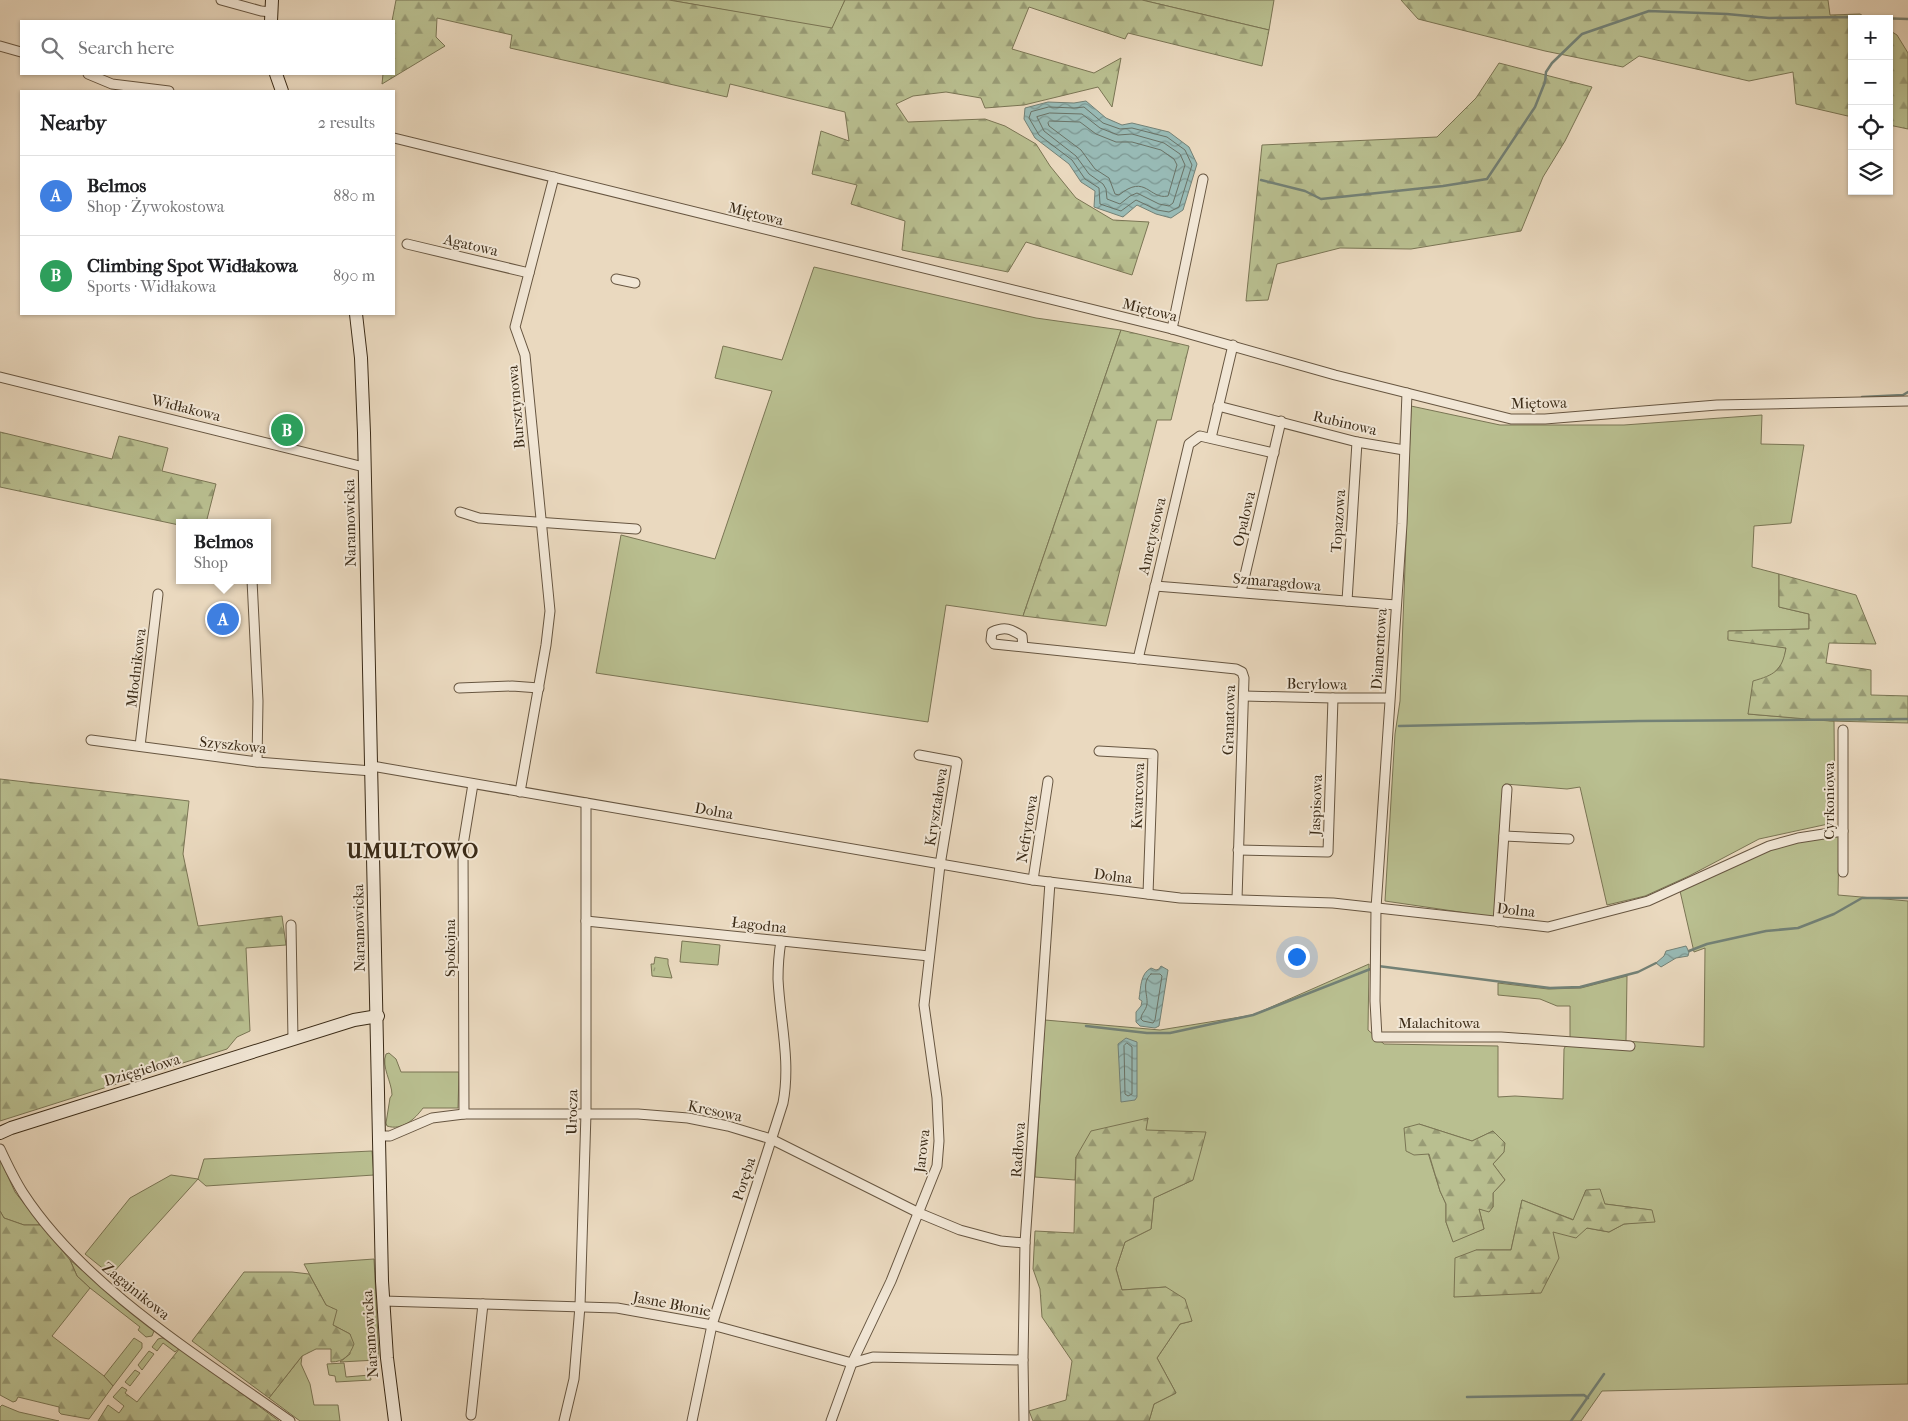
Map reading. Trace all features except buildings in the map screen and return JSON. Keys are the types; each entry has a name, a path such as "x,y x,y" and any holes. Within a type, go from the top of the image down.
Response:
{"street":[{"path":"221,0 261,11 272,11"},
{"path":"0,46 20,52"},
{"path":"90,75 112,84 161,90"},
{"path":"276,75 282,90"},
{"name":"Miętowa","path":"395,138 1172,329 1334,375 1501,417 1521,420 1717,405 1908,401"},
{"name":"Bursztynowa","path":"520,792 549,628 550,611 525,355 515,327 554,177"},
{"path":"1172,329 1203,178"},
{"name":"Agatowa","path":"407,244 529,273"},
{"path":"616,279 634,283"},
{"name":"Naramowicka","path":"356,315 362,374 383,1301 395,1421"},
{"path":"1232,345 1211,438 1274,453 1280,421"},
{"name":"Widłakowa","path":"0,377 364,467"},
{"name":"Diamentowa","path":"1376,908 1402,524 1407,393"},
{"name":"Rubinowa","path":"1218,406 1357,442 1404,450"},
{"name":"Ametystowa","path":"1138,659 1187,448 1189,444 1200,436 1211,438"},
{"name":"Topazowa","path":"1347,602 1357,442"},
{"name":"Opalowa","path":"1241,592 1274,453"},
{"path":"460,512 479,518 636,529"},
{"path":"252,584 258,701 257,762"},
{"name":"Szmaragdowa","path":"1155,586 1396,605"},
{"name":"Młodnikowa","path":"140,746 158,594"},
{"name":"Granatowa","path":"1023,647 1236,669 1242,672 1244,696 1237,900"},
{"path":"458,688 512,686 538,688"},
{"name":"Berylowa","path":"1244,696 1389,698"},
{"name":"Jaspisowa","path":"1238,850 1328,852 1333,698"},
{"name":"Cyrkoniowa","path":"1843,730 1843,872"},
{"name":"Szyszkowa","path":"91,740 257,762 372,769"},
{"name":"Kwarcowa","path":"1099,752 1153,754 1148,894"},
{"name":"Kryształowa","path":"919,755 957,762 940,865"},
{"name":"Dolna","path":"372,769 473,784 1033,880 1180,898 1334,903 1548,927 1648,902 1769,846 1798,838 1843,831"},
{"name":"Nefrytowa","path":"1033,880 1048,781"},
{"name":"Spokojna","path":"464,1114 464,845 473,784"},
{"path":"1498,922 1507,790"},
{"name":"Urocza","path":"564,1421 574,1379 580,1306 586,1113 586,803"},
{"path":"1504,836 1569,839"},
{"name":"Jarowa","path":"830,1421 852,1363 891,1281 936,1166 939,1141 936,1085 924,1013 940,865"},
{"name":"Radłowa","path":"1024,1421 1025,1243 1050,882"},
{"name":"Malachitowa","path":"1376,908 1375,1001 1378,1037 1501,1037 1630,1046"},
{"name":"Łagodna","path":"586,921 929,956"},
{"path":"291,925 293,1039"},
{"name":"Poręba","path":"692,1421 712,1325 784,1103 788,1076 778,981 780,941"},
{"name":"Dzięgielowa","path":"0,1133 363,1017 378,1016"},
{"name":"Kresowa","path":"380,1136 390,1136 432,1118 464,1114 586,1113 638,1114 688,1118 728,1126 771,1139 919,1212 960,1230 1001,1241 1025,1243"},
{"name":"Zagajnikowa","path":"0,1150 15,1181 29,1202 69,1252 97,1278 161,1330 290,1421"},
{"name":"Jasne Błonie","path":"383,1301 617,1308 712,1325 852,1363"},
{"path":"471,1414 483,1304"},
{"path":"852,1363 873,1357 1023,1360"}],"green space":[{"path":"396,0 669,0 832,28 845,0 1142,0 1269,30 1262,66 1128,33 1125,39 1029,7 1012,49 1094,73 1121,58 1112,107 1098,87 1024,105 985,108 981,98 946,92 913,96 896,104 908,122 985,119 1005,126 1036,144 1050,166 1076,198 1113,220 1149,222 1132,275 1026,242 1008,272 902,250 905,221 851,204 857,185 812,174 821,131 849,141 845,112 730,84 727,97 510,48 512,35 437,18 436,37 445,46 382,84 383,75 395,75 395,20 392,20"},
{"path":"669,0 845,0 832,29"},
{"path":"1142,0 1274,0 1269,30"},
{"path":"1401,0 1828,0 1830,15 1860,14 1862,15 1848,15 1848,116 1796,104 1793,72 1749,81 1639,56 1623,67 1545,51 1418,19"},
{"path":"1893,32 1897,35 1908,53 1908,129 1893,126"},
{"path":"1499,63 1592,87 1565,141 1543,177 1521,231 1411,249 1340,248 1277,264 1268,300 1246,301 1262,145 1437,137 1476,98"},
{"path":"814,267 1036,318 1121,330 1023,616 946,605 928,722 596,673 621,535 715,559 772,391 715,378 723,346 782,360"},
{"path":"1121,330 1189,346 1171,420 1157,420 1106,626 1023,616"},
{"path":"1411,406 1500,425 1624,425 1762,415 1761,444 1804,445 1791,523 1754,526 1752,567 1779,574 1779,607 1809,614 1809,629 1729,631 1728,639 1786,648 1784,661 1748,714 1834,721 1835,819 1828,824 1759,839 1689,876 1645,896 1607,905 1580,787 1567,789 1505,784 1494,917 1385,901 1395,734 1400,701"},
{"path":"0,432 112,459 119,436 168,448 162,471 216,484 207,519 176,519 176,524 0,487"},
{"path":"1779,574 1856,595 1876,644 1829,643 1826,663 1871,670 1871,695 1908,696 1908,723 1830,721 1748,714 1753,681 1766,677 1776,671 1782,662 1786,648 1728,640 1728,631 1809,629 1809,614 1779,607"},
{"path":"0,779 189,801 183,854 198,926 282,916 286,945 246,948 250,1031 237,1037 227,1049 0,1121"},
{"path":"1839,836 1838,895 1908,901 1908,1384 1602,1391 1581,1421 1149,1421 1154,1404 1176,1393 1157,1358 1180,1324 1192,1321 1166,1287 1122,1290 1116,1269 1125,1242 1151,1229 1154,1198 1193,1180 1145,1130 1148,1118 1076,1157 1075,1180 1035,1177 1045,1020 1160,1030 1253,1015 1369,964 1368,1030 1384,1044 1498,1046 1498,1097 1515,1096 1563,1099 1564,1049 1570,1037 1570,1006 1557,1006 1540,999 1498,995 1498,983 1548,989 1581,988 1627,976 1626,1041 1704,1047 1705,948 1694,952 1680,891 1760,851 1805,839","holes":["1419,1124 1472,1141 1493,1131 1504,1152 1493,1164 1505,1180 1493,1193 1493,1207 1489,1211 1479,1209 1484,1229 1453,1241 1446,1222 1446,1204 1440,1191","1586,1190 1605,1204 1651,1210 1654,1221 1624,1224 1609,1232 1587,1228 1552,1231 1454,1297 1476,1250 1511,1250 1522,1200 1574,1220"]},
{"path":"682,941 720,945 718,965 680,962"},
{"path":"655,957 668,959 672,978 652,976 651,964 654,964"},
{"path":"389,1053 396,1059 401,1072 459,1072 458,1108 423,1108 408,1123 398,1127 387,1126 392,1095 385,1064 386,1054"},
{"path":"1148,1118 1146,1130 1206,1132 1193,1180 1154,1198 1151,1229 1125,1242 1116,1269 1122,1290 1166,1287 1185,1299 1192,1321 1180,1324 1157,1358 1176,1393 1154,1404 1149,1421 1033,1421 1029,1411 1066,1400 1072,1361 1042,1317 1040,1289 1033,1269 1035,1231 1074,1233 1076,1157 1091,1131"},
{"path":"1419,1124 1472,1141 1493,1131 1505,1143 1504,1152 1493,1164 1505,1180 1493,1193 1493,1207 1489,1212 1479,1209 1484,1229 1453,1242 1446,1222 1446,1204 1429,1154 1414,1155 1406,1151 1404,1128"},
{"path":"372,1151 374,1175 206,1186 198,1179 204,1159"},
{"path":"0,1159 15,1192 41,1225 24,1225 4,1218 0,1211"},
{"path":"171,1175 198,1179 111,1275 85,1254 130,1198"},
{"path":"1600,1189 1605,1204 1652,1210 1655,1222 1624,1224 1609,1232 1587,1228 1576,1238 1553,1232 1559,1258 1541,1293 1454,1297 1455,1258 1476,1250 1511,1250 1522,1200 1573,1220 1586,1190"},
{"path":"0,1211 4,1218 24,1225 41,1225 70,1260 77,1276 90,1288 52,1336 104,1376 113,1386 89,1419 61,1414 59,1407 18,1397 13,1402 0,1395"},
{"path":"374,1259 379,1356 377,1360 340,1362 350,1354 350,1334 333,1325 326,1305 304,1264"},
{"path":"70,1260 151,1328 154,1331 152,1336 146,1337 138,1330 140,1327 77,1276"},
{"path":"244,1272 309,1274 326,1305 337,1310 333,1325 350,1334 354,1344 348,1355 340,1361 331,1362 331,1349 316,1349 302,1356 269,1398 192,1341"},
{"path":"134,1338 142,1343 142,1348 113,1386 104,1376"},
{"path":"158,1339 167,1339 180,1348 175,1352 163,1343 157,1351 152,1347"},
{"path":"180,1348 279,1421 98,1421 108,1405 119,1413 124,1406 113,1397 122,1387 127,1390 125,1393 137,1402"},
{"path":"149,1351 154,1354 142,1370 138,1365"},
{"path":"302,1356 301,1364 310,1384 314,1405 338,1405 340,1421 300,1421 269,1398"},
{"path":"344,1363 346,1377 370,1375 371,1380 336,1382 335,1376 329,1375 327,1364"},
{"path":"135,1370 140,1373 130,1386 125,1382"},
{"path":"2,1405 19,1412 59,1421 0,1421 0,1407"}],"water":[{"path":"1086,101 1106,118 1122,125 1132,123 1169,132 1189,147 1197,164 1183,210 1171,218 1156,214 1137,205 1123,217 1094,207 1095,191 1081,182 1069,164 1035,138 1024,119 1025,108 1048,102 1074,103"},
{"path":"1686,946 1689,952 1688,956 1676,958 1661,967 1656,963 1664,956 1666,951"},
{"path":"1161,966 1168,970 1159,1026 1155,1028 1140,1026 1136,1022 1136,1012 1141,1006 1142,1001 1139,999 1143,977 1151,968 1156,970"},
{"path":"1126,1038 1137,1042 1137,1097 1135,1100 1121,1102 1118,1044"}],"waterway":[{"path":"1261,180 1305,191 1321,199 1443,186 1487,179 1535,107 1545,82 1546,72 1552,63 1582,34 1649,11 1727,14 1769,18 1846,17 1908,19"},
{"path":"1862,397 1903,395 1908,392"},
{"path":"1399,726 1639,721 1908,719"},
{"path":"1689,951 1707,944 1766,931 1798,928 1834,914 1862,898 1908,898"},
{"path":"1378,966 1550,988 1580,987 1638,972 1656,963"},
{"path":"1086,1026 1147,1033 1170,1033 1253,1015 1373,968"},
{"path":"1571,1421 1604,1374"},
{"path":"1467,1397 1584,1395 1588,1398"}],"place":[{"name":"Climbing Spot Widłakowa","path":"287,430"},
{"name":"Belmos","path":"223,619"}],"district":[{"name":"UMULTOWO","path":"413,851"}]}
